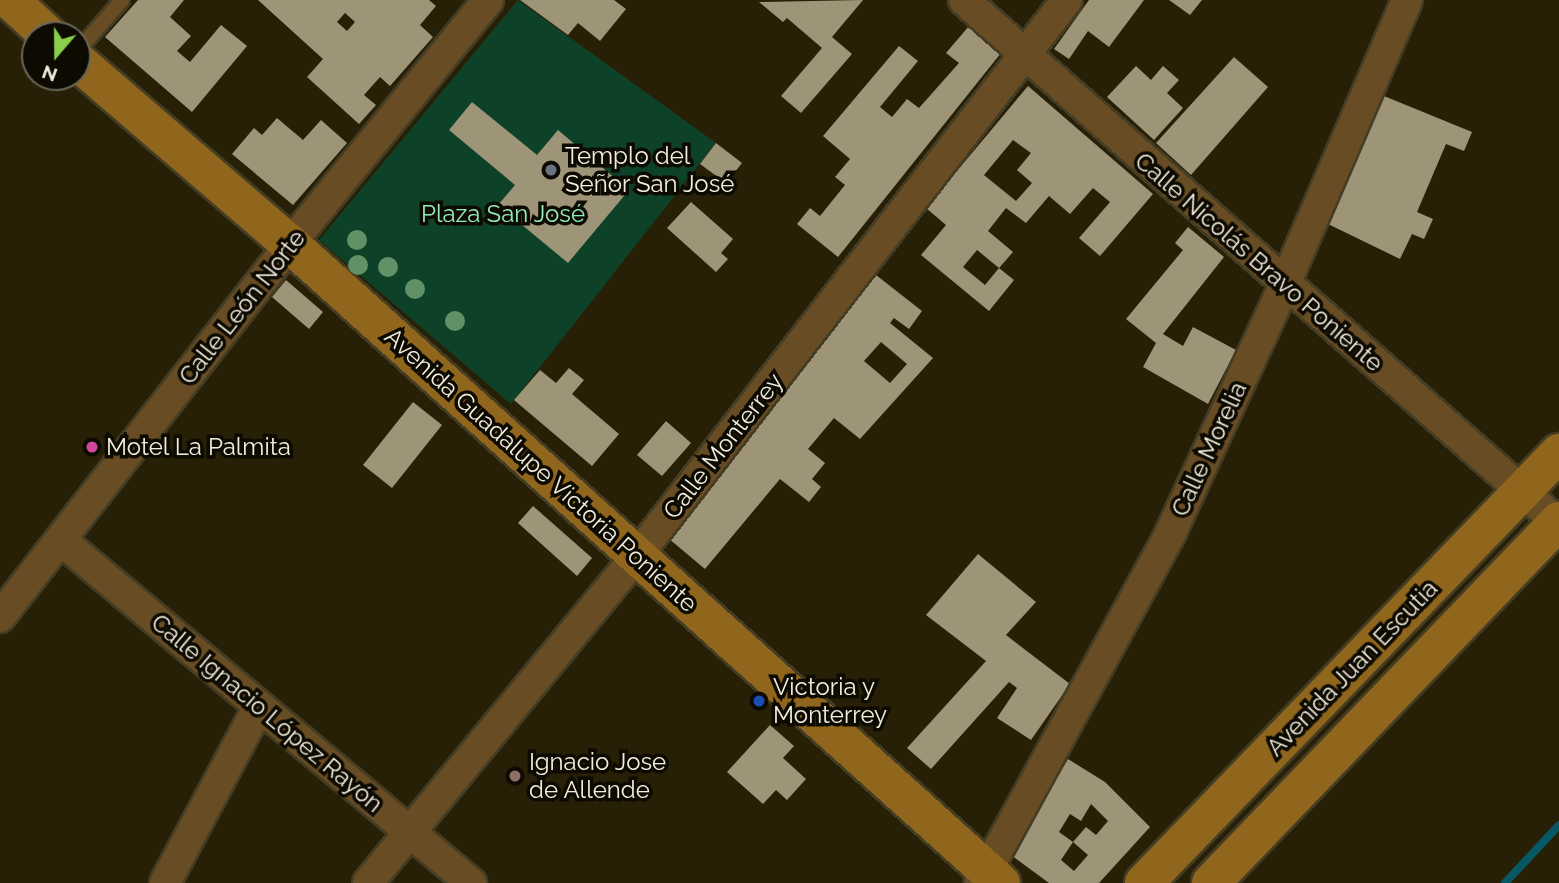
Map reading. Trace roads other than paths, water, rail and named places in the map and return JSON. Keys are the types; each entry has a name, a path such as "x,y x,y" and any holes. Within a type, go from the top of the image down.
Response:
{"main road":[{"path":"10,0 33,21"},
{"name":"Avenida Guadalupe Victoria Poniente","path":"91,73 290,244 989,879"},
{"name":"Avenida Juan Escutia","path":"1144,883 1559,453"},
{"name":"Avenida Juan Escutia","path":"1211,883 1557,521"}],"street":[{"name":"Calle León Norte","path":"0,617 63,542 290,244 488,0"},
{"name":"Calle Nicolás Bravo Poniente","path":"964,0 1284,286 1557,521"},
{"name":"Calle Monterrey","path":"368,883 636,557 1027,56 1067,0"},
{"name":"Calle Morelia","path":"989,879 1171,532 1284,286 1407,0"},
{"name":"Calle Ignacio López Rayón","path":"63,542 471,883"},
{"path":"165,883 260,706"}],"lane":[{"path":"91,36 122,0"}],"waterway":[{"path":"1505,883 1559,825"}],"place":[{"name":"Templo del Señor San José","path":"551,170"},
{"name":"Motel La Palmita","path":"92,447"},
{"name":"Victoria y Monterrey","path":"759,701"},
{"name":"Ignacio Jose de Allende","path":"515,776"}],"park label":[{"name":"Plaza San José","path":"503,214"}]}
